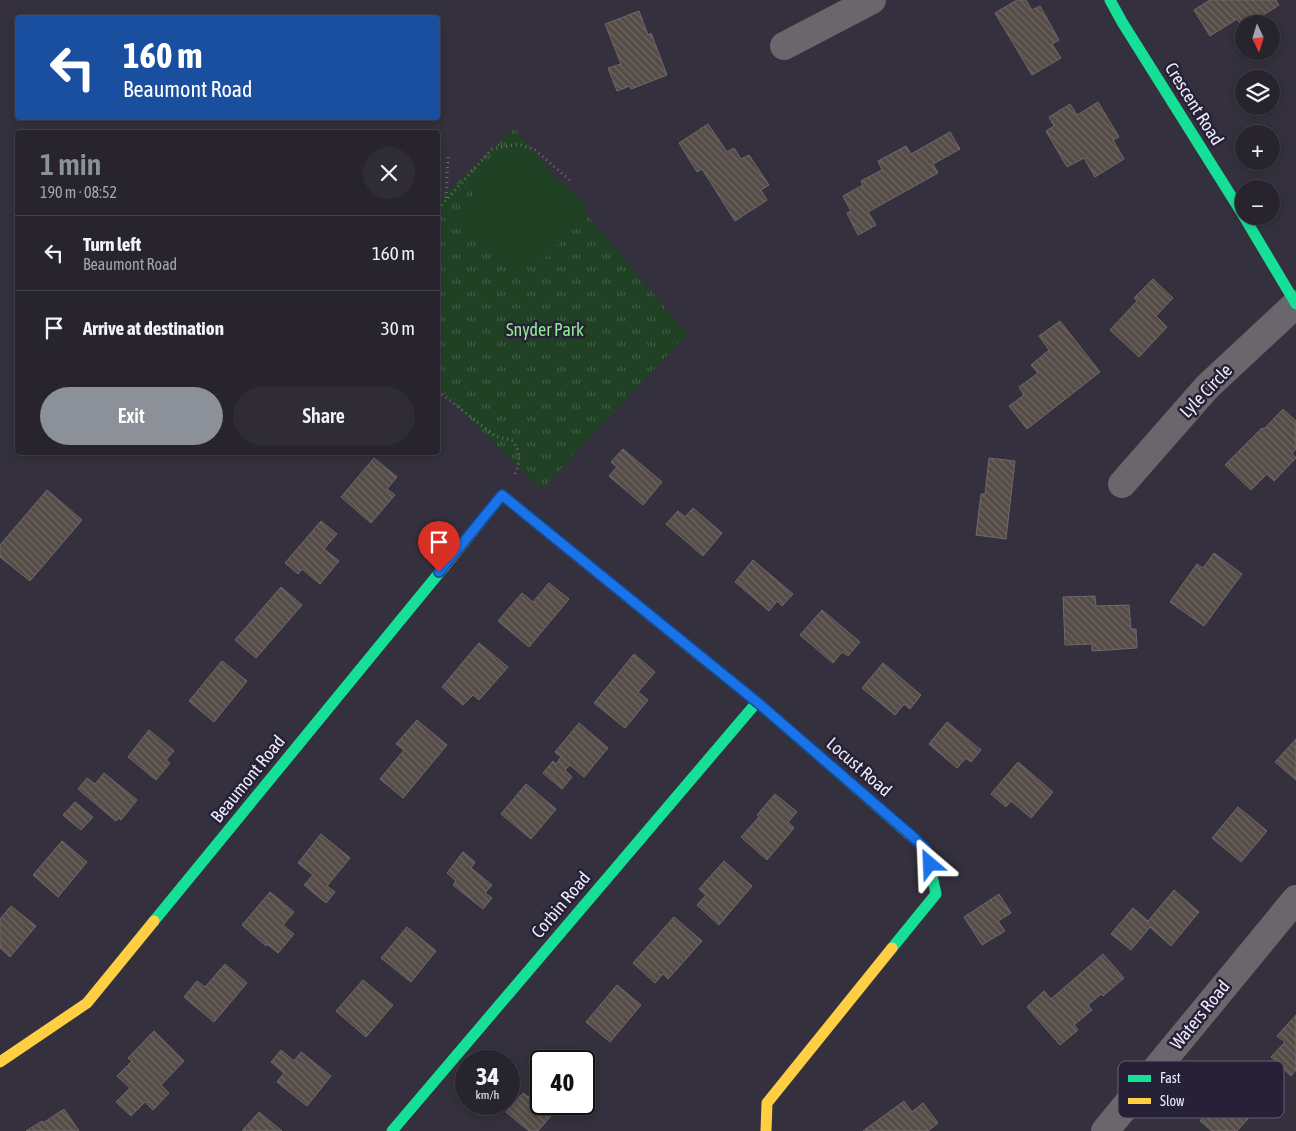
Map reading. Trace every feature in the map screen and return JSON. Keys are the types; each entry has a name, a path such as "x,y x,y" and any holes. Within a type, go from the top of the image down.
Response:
{"street":[{"path":"784,46 872,0"},
{"name":"Crescent Road","path":"1110,0 1296,304"},
{"name":"Lyle Circle","path":"1122,484 1207,387 1296,304"},
{"name":"Locust Road","path":"502,495 757,702 926,849 936,894 767,1103 766,1131"},
{"name":"Beaumont Road","path":"0,1062 87,1003 502,495"},
{"name":"Corbin Road","path":"392,1131 757,702"},
{"name":"Waters Road","path":"1163,1061 1296,899"},
{"name":"Waters Road","path":"1105,1131 1118,1115"}],"path":[{"path":"440,206 492,149 519,144 536,150 572,182"},
{"path":"446,199 448,155"},
{"path":"440,393 495,436 513,441 520,451 517,468 502,495"}],"green space":[{"name":"Snyder Park","path":"514,128 687,334 542,489 440,390 440,199"},
{"path":"513,150 524,150 587,205 552,254 527,266 504,262 461,228 477,182"}],"building":[{"path":"1017,0 1026,0 1032,10 1040,6 1059,40 1052,44 1061,58 1032,75 995,13"},
{"path":"1210,0 1276,0 1279,5 1263,15 1235,15 1235,20 1210,36 1194,10"},
{"path":"639,11 648,35 651,33 667,75 631,89 630,86 617,91 608,68 621,64 605,24"},
{"path":"1098,102 1119,137 1113,140 1124,159 1095,177 1084,158 1067,167 1046,131 1054,126 1049,117 1070,104 1077,115"},
{"path":"708,124 727,152 734,148 741,159 749,155 769,185 761,190 767,200 735,221 702,169 697,172 679,143"},
{"path":"950,132 960,149 933,164 938,173 868,212 876,225 858,235 847,213 851,211 843,196 863,185 861,181 882,170 878,161 906,146 911,154"},
{"path":"1153,279 1173,298 1156,316 1167,327 1139,357 1110,330 1137,301 1134,298"},
{"path":"1060,321 1100,372 1027,429 1009,406 1024,395 1019,387 1038,373 1031,365 1049,350 1039,336"},
{"path":"1283,409 1296,421 1296,449 1292,453 1296,458 1274,481 1267,474 1251,490 1225,465"},
{"path":"623,449 662,482 643,505 609,476 617,467 611,462"},
{"path":"374,458 397,477 387,489 395,495 371,523 341,497"},
{"path":"989,458 1015,461 1006,539 976,535 981,494 985,494"},
{"path":"47,490 82,520 30,581 0,557 0,545"},
{"path":"693,508 722,533 703,556 666,524 678,511 685,517"},
{"path":"321,521 337,534 324,549 339,561 320,584 302,569 298,574 285,563"},
{"path":"1214,553 1242,574 1204,626 1170,602 1197,564 1203,568"},
{"path":"753,560 793,594 782,606 777,601 769,611 735,582"},
{"path":"549,583 569,599 529,647 498,621 522,593 533,602"},
{"path":"281,587 302,605 256,658 235,640"},
{"path":"1095,596 1096,606 1129,605 1131,629 1136,629 1137,648 1092,651 1092,644 1065,645 1063,597"},
{"path":"822,610 860,642 848,656 842,652 833,663 800,635"},
{"path":"479,643 508,667 479,700 473,695 463,705 442,687"},
{"path":"634,654 655,672 638,692 648,700 625,728 594,703"},
{"path":"222,661 247,681 214,722 189,701"},
{"path":"883,663 921,695 910,709 904,704 895,715 862,688"},
{"path":"417,720 447,745 403,798 380,779 404,750 396,744"},
{"path":"947,722 981,750 971,762 966,758 957,768 929,744"},
{"path":"579,723 608,748 584,777 570,765 565,770 572,777 562,789 543,773 553,761 556,764 561,757 555,752"},
{"path":"149,730 174,751 166,760 170,763 156,780 128,757"},
{"path":"1296,739 1296,780 1275,762"},
{"path":"1018,762 1053,792 1031,818 1011,801 1006,807 991,794"},
{"path":"104,773 137,800 121,820 119,818 116,821 78,789 87,778 95,784"},
{"path":"526,784 556,809 531,839 501,814"},
{"path":"775,794 797,812 788,822 794,828 767,860 741,837 759,817 757,815"},
{"path":"75,802 93,817 81,830 63,815"},
{"path":"1238,807 1267,831 1241,862 1212,838"},
{"path":"321,834 350,858 327,886 335,892 326,903 304,885 313,875 298,863"},
{"path":"62,841 87,862 58,897 33,875"},
{"path":"463,852 475,862 471,868 492,885 485,893 492,898 483,909 453,885 456,881 447,873"},
{"path":"724,861 752,886 719,925 697,905 706,895 699,889"},
{"path":"1174,890 1199,912 1171,946 1150,927 1131,950 1111,934 1133,908 1148,921"},
{"path":"270,892 294,912 283,925 294,934 278,953 267,944 266,946 242,925"},
{"path":"999,894 1011,913 998,921 1005,931 982,945 964,917"},
{"path":"11,906 36,926 10,957 0,948 0,919"},
{"path":"674,917 702,941 668,979 663,974 655,983 633,963"},
{"path":"407,927 436,951 411,982 381,958"},
{"path":"1103,954 1124,978 1103,996 1101,994 1088,1005 1092,1010 1074,1025 1078,1030 1060,1045 1027,1007 1044,991 1051,999"},
{"path":"225,964 247,983 214,1022 184,997 197,981 205,987"},
{"path":"363,980 393,1005 366,1037 336,1011"},
{"path":"617,985 641,1005 610,1042 586,1022"},
{"path":"1296,1015 1296,1070 1291,1076 1284,1069 1284,1061 1275,1061 1271,1057 1285,1042 1277,1036"},
{"path":"154,1031 184,1061 161,1085 169,1093 153,1110 145,1102 131,1116 116,1102 130,1088 117,1076 132,1061 128,1058"},
{"path":"281,1050 294,1061 301,1052 331,1076 307,1106 277,1082 284,1073 271,1062"},
{"path":"523,1093 528,1097 530,1095 530,1115 552,1115 538,1131 529,1131 510,1115 520,1115 520,1096"},
{"path":"904,1101 912,1112 923,1103 938,1123 928,1131 863,1131"},
{"path":"64,1109 79,1131 26,1131 42,1121 43,1123"},
{"path":"259,1112 282,1131 242,1131"},
{"path":"1202,1118 1249,1118 1237,1131 1212,1131 1200,1121"}],"traffic: fast":[{"path":"1110,0 1296,304"},
{"path":"154,921 444,567"},
{"path":"701,657 757,702 926,849 936,894 892,948"},
{"path":"392,1131 757,702"}],"traffic: slow":[{"path":"444,567 502,495 701,657"},
{"path":"0,1062 87,1003 154,921"},
{"path":"766,1131 767,1103 892,948"}],"route":[{"path":"439,572 502,495 757,702 926,849 930,864"}]}
